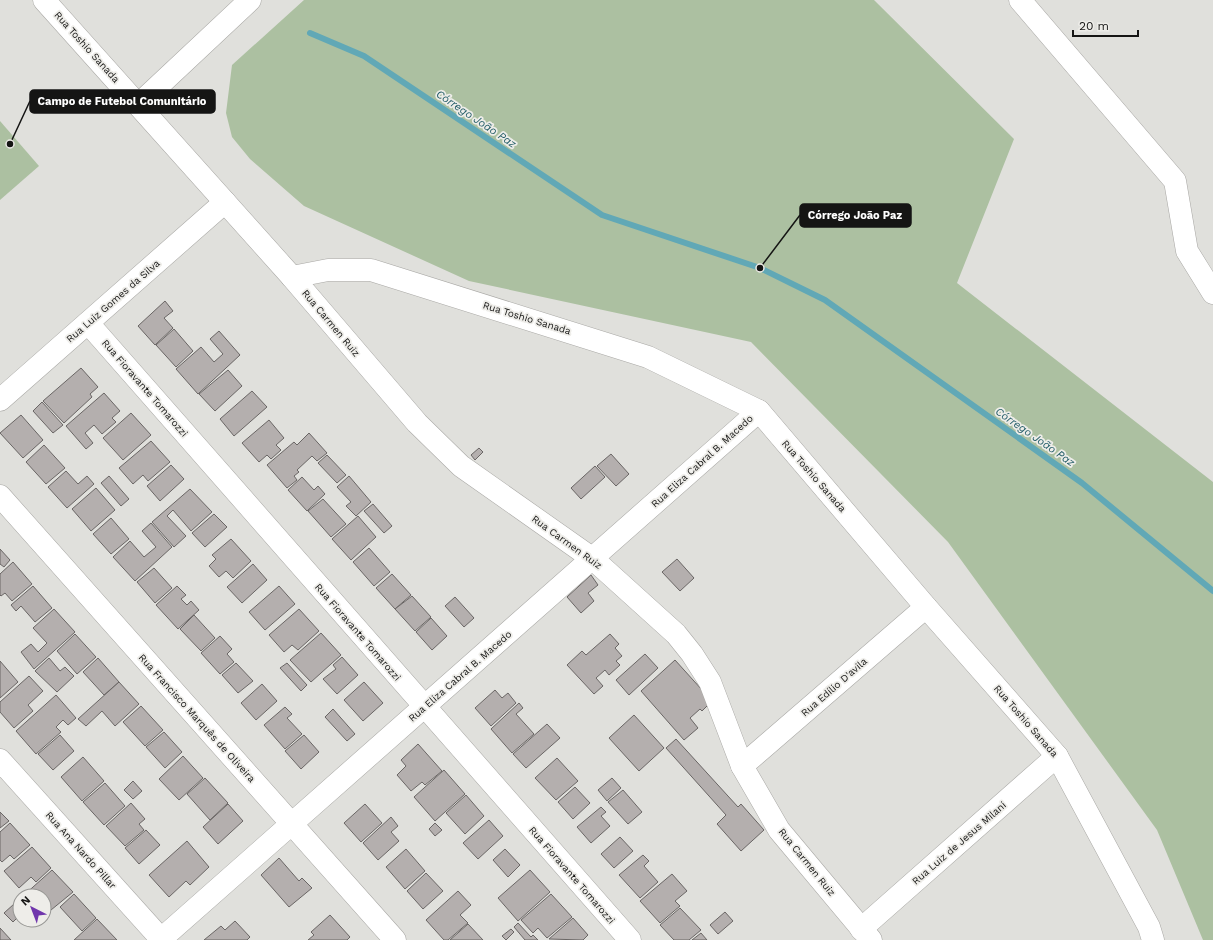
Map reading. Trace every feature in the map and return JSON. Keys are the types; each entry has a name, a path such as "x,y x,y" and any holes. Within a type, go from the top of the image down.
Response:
{"street":[{"name":"Rua Toshio Sanada","path":"44,0 225,202"},
{"path":"138,104 250,0"},
{"path":"1020,0 1175,181 1187,251 1213,293"},
{"name":"Rua Carmen Ruiz","path":"225,202 292,277 417,423 461,466 593,559 676,634 692,654 710,682 742,766 779,830 866,934"},
{"name":"Rua Luiz Gomes da Silva","path":"0,400 225,202"},
{"name":"Rua Toshio Sanada","path":"292,277 328,270 371,270 648,356 759,411 926,607 1057,756 1145,920 1153,940"},
{"name":"Rua Fioravante Tomarozzi","path":"88,323 630,940"},
{"name":"Rua Eliza Cabral B. Macedo","path":"161,940 759,411"},
{"name":"Rua Francisco Marquês de Oliveira","path":"0,496 395,940"},
{"name":"Rua Edílio D'avila","path":"742,766 926,607"},
{"name":"Rua Luiz de Jesus Milani","path":"866,934 1057,756"},
{"name":"Rua Ana Nardo Pillar","path":"0,760 161,940"}],"green space":[{"path":"304,0 874,0 1014,139 957,283 1213,482 1213,940 1203,940 1157,830 948,542 751,342 469,281 304,206 250,159 232,137 226,113 232,65"},
{"path":"0,121 39,166 0,200"}],"building":[{"path":"165,301 173,311 164,318 173,328 155,345 138,326"},
{"path":"174,329 193,351 176,367 156,345"},
{"path":"219,331 240,355 198,394 176,369 201,347 214,362 223,354 210,339"},
{"path":"81,368 98,387 90,394 92,397 64,423 43,401"},
{"path":"228,370 242,386 215,411 199,394"},
{"path":"252,391 267,407 234,436 220,419"},
{"path":"104,393 120,411 112,418 116,422 102,434 94,425 85,433 93,443 86,449 66,426"},
{"path":"42,402 63,425 53,433 33,411"},
{"path":"131,413 151,435 123,460 103,438"},
{"path":"21,415 43,440 23,458 0,433"},
{"path":"269,420 284,438 276,445 281,450 271,459 267,455 259,462 242,443"},
{"path":"309,433 327,453 317,461 312,456 297,470 299,472 294,476 297,480 287,488 267,465 294,442 297,445"},
{"path":"151,441 170,462 148,481 143,475 133,484 119,468"},
{"path":"44,445 65,468 46,484 26,462"},
{"path":"479,448 483,452 475,460 471,455"},
{"path":"611,454 629,474 616,486 597,466"},
{"path":"327,455 346,475 337,483 318,463"},
{"path":"171,465 184,479 160,501 147,486"},
{"path":"595,466 605,477 581,499 571,488"},
{"path":"66,471 78,484 87,476 94,484 67,508 48,487"},
{"path":"109,476 129,499 121,506 101,483"},
{"path":"349,476 371,502 356,516 346,506 351,502 337,487"},
{"path":"302,477 314,490 318,486 325,494 307,511 288,490"},
{"path":"96,488 115,510 91,531 72,509"},
{"path":"190,489 212,512 191,531 173,510 167,516 186,536 174,547 152,522"},
{"path":"323,499 346,524 331,537 308,511"},
{"path":"373,504 392,526 384,533 364,511"},
{"path":"214,514 227,527 205,547 192,533"},
{"path":"358,516 376,537 351,560 332,539"},
{"path":"111,518 129,539 111,554 93,534"},
{"path":"151,523 172,547 135,581 113,557 130,541 144,557 156,547 142,531"},
{"path":"231,539 251,561 233,578 226,571 219,577 209,566 216,559 212,555"},
{"path":"369,548 390,572 374,586 353,562"},
{"path":"0,549 10,560 4,567 0,564"},
{"path":"677,559 694,578 680,591 662,572"},
{"path":"13,562 32,584 12,601 5,593 1,596 0,595 0,574"},
{"path":"253,564 267,580 242,603 227,587"},
{"path":"154,568 172,588 155,603 137,582"},
{"path":"392,574 411,595 395,609 376,588"},
{"path":"591,575 598,585 588,593 594,601 581,613 567,597"},
{"path":"33,586 52,608 35,622 21,606 16,611 11,605"},
{"path":"177,586 186,595 181,599 187,605 191,601 199,610 178,629 156,605"},
{"path":"279,586 295,604 265,630 249,612"},
{"path":"412,596 431,617 415,631 395,609"},
{"path":"455,597 474,618 464,627 445,606"},
{"path":"54,609 75,632 34,669 21,652 31,644 38,652 47,643 33,628"},
{"path":"299,609 319,631 298,650 292,645 284,652 269,635"},
{"path":"194,615 215,638 201,651 180,629"},
{"path":"431,618 447,636 432,650 416,632"},
{"path":"321,633 341,655 311,682 290,660"},
{"path":"75,634 96,657 77,674 57,651"},
{"path":"610,634 619,644 615,648 622,656 616,661 620,665 609,675 605,670 596,678 603,686 594,694 567,665 582,651 586,655"},
{"path":"220,636 232,649 227,654 234,662 220,674 201,653"},
{"path":"645,654 658,668 629,695 616,680"},
{"path":"342,657 358,675 337,694 323,679 336,669 333,665"},
{"path":"49,658 60,671 65,667 74,676 57,692 35,671"},
{"path":"98,658 119,682 104,695 83,672"},
{"path":"675,660 712,701 702,711 700,709 690,718 698,728 684,740 641,691"},
{"path":"0,661 18,682 0,698"},
{"path":"236,663 253,681 238,693 222,675"},
{"path":"287,663 307,685 301,691 280,668"},
{"path":"29,676 43,691 28,705 33,711 14,728 0,712 0,702"},
{"path":"119,682 139,704 115,726 102,711 86,726 78,719"},
{"path":"364,682 383,703 363,721 344,700"},
{"path":"262,684 277,701 256,720 241,703"},
{"path":"495,690 502,698 508,693 516,703 491,726 475,708"},
{"path":"56,695 76,718 68,725 63,720 56,727 61,732 36,754 16,731"},
{"path":"519,703 523,708 516,714 534,734 512,753 491,729"},
{"path":"141,706 163,730 145,746 123,722"},
{"path":"285,707 292,714 287,718 302,734 285,749 264,725"},
{"path":"333,709 355,734 347,741 325,717"},
{"path":"634,715 664,748 639,771 609,738"},
{"path":"547,724 560,738 526,768 513,754"},
{"path":"164,732 182,752 165,768 146,747"},
{"path":"60,735 74,751 53,770 38,754"},
{"path":"304,735 319,752 301,769 285,751"},
{"path":"676,739 738,807 741,804 764,830 741,851 717,824 726,815 666,748"},
{"path":"418,744 442,771 425,785 422,782 411,791 397,775 406,766 401,760"},
{"path":"183,756 203,778 179,800 159,779"},
{"path":"83,757 104,781 82,801 61,777"},
{"path":"557,758 578,781 556,800 535,778"},
{"path":"444,770 465,794 435,821 414,797"},
{"path":"205,778 228,803 210,820 187,794"},
{"path":"612,778 621,788 607,801 598,790"},
{"path":"133,781 142,791 133,799 124,790"},
{"path":"105,783 125,806 104,825 83,802"},
{"path":"575,787 590,803 573,819 558,802"},
{"path":"623,790 642,812 628,824 608,802"},
{"path":"466,795 484,816 465,834 446,813"},
{"path":"131,803 145,819 139,824 144,830 125,846 106,826"},
{"path":"228,804 243,821 218,844 203,827"},
{"path":"365,804 382,823 361,842 344,823"},
{"path":"601,807 606,812 601,816 610,826 591,843 577,827"},
{"path":"0,812 9,821 0,828"},
{"path":"391,817 398,826 391,832 399,841 378,860 363,843"},
{"path":"489,820 503,836 478,859 463,843"},
{"path":"10,823 30,845 14,859 10,855 2,862 0,860 0,832"},
{"path":"435,823 442,830 435,836 429,829"},
{"path":"146,830 160,845 139,864 125,848"},
{"path":"620,837 633,851 614,868 601,854"},
{"path":"187,841 209,867 190,885 186,881 169,897 149,875"},
{"path":"32,847 51,868 36,882 31,877 19,888 4,871"},
{"path":"406,849 425,871 405,889 386,867"},
{"path":"505,849 520,865 508,877 493,860"},
{"path":"643,855 649,861 644,866 658,882 640,898 619,875"},
{"path":"279,858 299,881 302,878 312,888 289,907 261,875"},
{"path":"52,870 73,892 52,909 52,888 32,888"},
{"path":"530,870 550,892 518,921 498,898"},
{"path":"426,873 443,891 423,909 407,891"},
{"path":"672,874 687,891 675,901 680,906 660,923 640,901"},
{"path":"458,891 471,905 460,915 468,923 448,940 444,940 426,920"},
{"path":"74,894 96,918 82,931 60,907"},
{"path":"551,894 572,917 547,938 538,928 533,933 521,920"},
{"path":"12,906 12,921 4,913"},
{"path":"680,908 701,930 689,940 674,940 660,925"},
{"path":"725,912 733,921 718,934 710,925"},
{"path":"330,915 350,937 347,940 308,940 314,935 311,932"},
{"path":"573,918 588,935 583,940 549,939"},
{"path":"97,919 117,940 74,940"},
{"path":"235,921 250,937 247,940 204,940 221,926 225,930"},
{"path":"518,923 531,937 533,935 538,940 525,940 514,927"},
{"path":"468,924 483,940 450,940"},
{"path":"0,928 11,940 0,940"},
{"path":"511,929 514,932 506,940 502,936"},
{"path":"701,933 707,940 692,940"}],"waterway":[{"name":"Córrego João Paz","path":"310,33 364,56 602,215 760,268 825,300 1082,483 1213,591"}],"place":[{"name":"Campo de Futebol Comunitário","path":"10,144"},
{"name":"Córrego João Paz","path":"760,268"}]}
